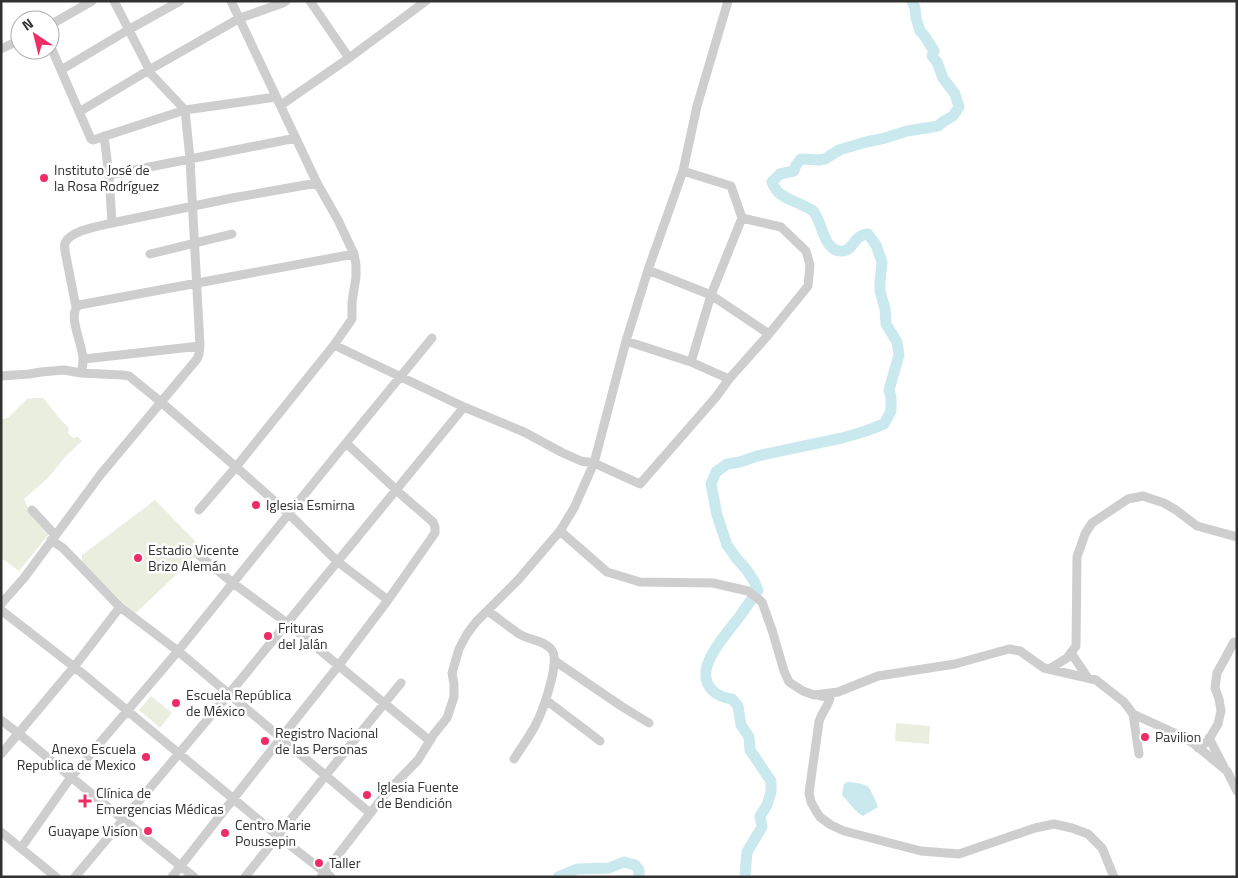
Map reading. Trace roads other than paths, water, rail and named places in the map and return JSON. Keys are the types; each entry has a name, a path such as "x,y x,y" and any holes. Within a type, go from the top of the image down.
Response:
{"street":[{"path":"60,18 78,4 92,1"},
{"path":"1,604 24,578 101,474 197,359 199,354 195,243 185,110 155,79 149,70 114,1"},
{"path":"61,70 180,1"},
{"path":"198,510 236,467 334,345 352,319 352,302 356,277 354,254 338,220 317,183 231,1"},
{"path":"79,112 240,18 283,4 286,1"},
{"path":"310,1 349,58"},
{"path":"281,105 426,1"},
{"path":"1,610 74,667 326,875 370,813 386,793 418,760 447,718 454,697 452,674 459,649 467,634 476,622 518,580 560,531 574,508 594,463 626,341 648,270 683,171 697,106 728,1"},
{"path":"57,60 93,140 185,110 276,96"},
{"path":"104,136 112,223"},
{"path":"109,175 296,138"},
{"path":"683,171 731,186 742,218 711,295 691,362"},
{"path":"81,372 84,359 77,334 74,313 76,307 65,251 65,242 83,230 112,223 277,189 317,183"},
{"path":"334,345 464,407 524,432 572,457 594,463 640,484 716,397 808,286 810,265 806,251 781,227 742,218"},
{"path":"150,254 232,234"},
{"path":"76,307 197,282 354,254"},
{"path":"648,270 711,295 769,334"},
{"path":"21,848 71,777 178,651 432,338"},
{"path":"626,341 691,362 729,380"},
{"path":"84,359 200,346"},
{"path":"1,376 64,370 129,376 289,514 338,562 388,600"},
{"path":"75,877 229,694 464,407"},
{"path":"172,877 339,665 388,600 436,530 433,522 346,443"},
{"path":"1048,669 1067,658 1076,646 1077,557 1085,534 1092,523 1128,499 1143,496 1159,501 1176,510 1197,526 1237,537"},
{"path":"32,510 53,538 120,607 178,651 370,813"},
{"path":"560,531 607,572 640,582 713,583 748,592 762,602 789,682 802,691 814,696 830,698 821,714 819,722 810,794 811,802 820,817 831,825 844,831 921,851 959,854 1035,828 1054,824 1088,834 1102,848 1114,877"},
{"path":"199,555 287,623 430,740"},
{"path":"1,754 74,667 120,607"},
{"path":"488,611 520,635 550,648 554,652 555,661 546,700 535,725 514,759"},
{"path":"1198,748 1208,741 1218,724 1221,711 1215,688 1217,673 1234,642"},
{"path":"814,696 838,692 878,676 956,664 1009,649 1020,651 1044,668 1096,680 1124,702 1133,714 1139,754"},
{"path":"1071,653 1088,678"},
{"path":"555,661 649,723"},
{"path":"245,877 401,683"},
{"path":"546,700 600,741"},
{"path":"1133,714 1181,736 1227,771"},
{"path":"1,720 194,877"},
{"path":"1209,738 1237,792"},
{"path":"1,832 56,877"}],"water":[{"path":"847,782 867,786 872,792 878,807 863,816 860,814 842,795 844,784"}],"waterway":[{"path":"745,877 747,852 762,827 760,816 767,805 771,792 771,781 750,750 749,737 741,725 738,706 732,699 717,694 709,687 706,671 710,657 758,590 746,569 727,545 717,515 711,484 716,472 727,464 866,431 884,424 891,411 889,390 899,355 897,342 886,324 885,309 880,291 882,262 876,245 868,234 863,235 845,251 834,249 826,240 813,211 788,199 776,190 772,182 780,174 794,171 801,159 825,159 839,150 866,142 907,131 938,126 953,116 959,107 955,94 943,78 937,62 932,56 934,51 920,31 912,1"},
{"path":"558,877 577,869 609,868 624,862 635,865 639,870 639,877"}],"place":[{"name":"Instituto José de la Rosa Rodríguez","path":"44,178"},
{"name":"Iglesia Esmirna","path":"256,505"},
{"name":"Estadio Vicente Brizo Alemán","path":"138,558"},
{"name":"Frituras del Jalán","path":"268,636"},
{"name":"Escuela República de México","path":"176,703"},
{"name":"Pavilion","path":"1145,737"},
{"name":"Registro Nacional de las Personas","path":"265,741"},
{"name":"Anexo Escuela Republica de Mexico","path":"146,757"},
{"name":"Iglesia Fuente de Bendición","path":"367,795"},
{"name":"Clínica de Emergencias Médicas","path":"85,801"},
{"name":"Guayape Visíon","path":"148,831"},
{"name":"Centro Marie Poussepin","path":"225,833"},
{"name":"Taller","path":"319,863"}]}
